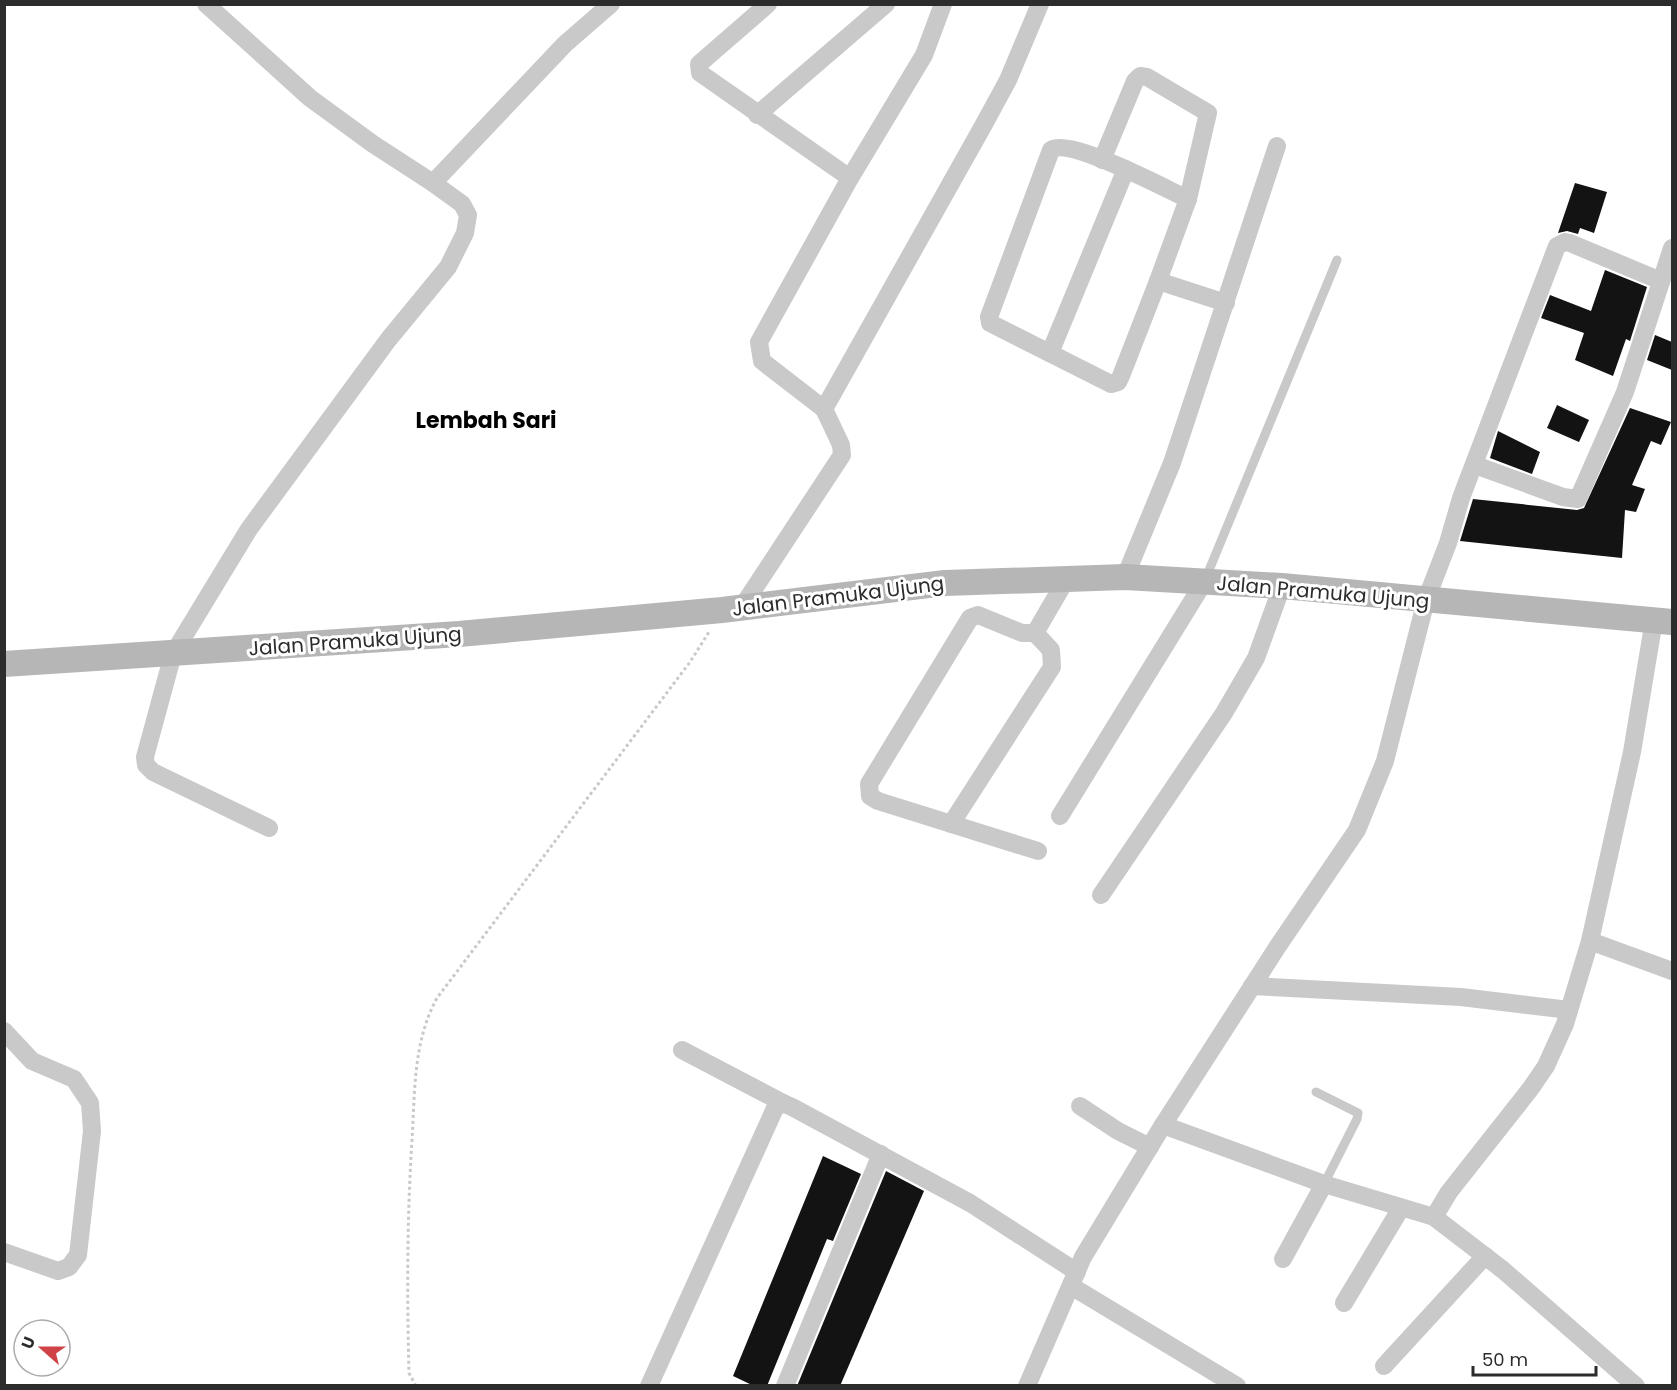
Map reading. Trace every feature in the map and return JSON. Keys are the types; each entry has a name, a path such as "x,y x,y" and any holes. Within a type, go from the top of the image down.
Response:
{"street":[{"path":"206,4 310,98 462,204 468,215 465,233 448,267 388,340 268,503 173,654 145,757 146,765 153,772 268,828"},
{"path":"433,183 566,44 611,4"},
{"path":"768,4 699,64 698,68 703,77 850,178"},
{"path":"757,115 886,4"},
{"path":"732,609 842,455 841,445 824,409 762,361 759,342 850,178 924,55 943,4"},
{"path":"824,409 1008,80 1040,4"},
{"path":"1102,160 1135,81 1140,76 1147,77 1208,113 1188,199 1118,382 1111,384 993,326 989,316 1051,150 1067,147 1126,169 1188,199"},
{"path":"1125,577 1172,463 1277,146"},
{"path":"1050,353 1126,169"},
{"path":"1027,1386 1074,1279 1163,1125 1357,830 1385,761 1426,600 1557,246 1565,242 1570,243 1661,281"},
{"path":"1475,465 1563,497 1578,499 1624,392 1672,248"},
{"path":"1158,281 1226,303"},
{"name":"Jalan Pramuka Ujung","path":"4,664 459,634 732,609 945,583 1067,578 1125,577 1281,586 1663,621"},
{"path":"1035,633 1067,578"},
{"path":"1060,816 1204,582"},
{"path":"1101,895 1224,713 1256,658 1281,586"},
{"path":"951,824 1052,667 1051,650 1035,633 1023,633 978,615 970,618 869,784 870,796 878,801 951,824 1038,850"},
{"path":"1434,1217 1449,1192 1546,1066 1569,1010 1590,941 1663,621"},
{"path":"1590,941 1672,971"},
{"path":"1252,987 1461,997 1569,1010"},
{"path":"4,1031 32,1061 74,1078 90,1103 93,1131 78,1255 69,1268 58,1270 4,1252"},
{"path":"682,1050 970,1203 1074,1279 1237,1386"},
{"path":"649,1386 776,1106 785,1104"},
{"path":"1080,1106 1119,1131 1150,1147"},
{"path":"1163,1125 1324,1184 1434,1217 1485,1256 1636,1386"},
{"path":"785,1386 881,1154"},
{"path":"1283,1259 1324,1184"},
{"path":"1344,1303 1401,1208"},
{"path":"1384,1366 1485,1256"}],"lane":[{"path":"1204,582 1337,260"},
{"path":"1316,1092 1358,1113 1324,1184"}],"path":[{"path":"416,1386 409,1373 408,1210 416,1057 425,1020 437,998 511,898 732,609"}],"building":[{"path":"1575,183 1607,192 1594,233 1580,228 1578,234 1567,231 1558,233"},
{"path":"1605,270 1647,287 1630,341 1626,339 1613,376 1575,360 1584,333 1541,318 1550,295 1591,311"},
{"path":"1655,335 1672,342 1672,370 1647,360"},
{"path":"1557,405 1589,420 1579,442 1547,428"},
{"path":"1630,408 1671,422 1661,445 1651,441 1632,485 1645,489 1636,512 1625,510 1622,558 1460,541 1473,499 1577,510 1584,508"},
{"path":"1498,431 1540,452 1532,474 1490,458"},
{"path":"823,1156 861,1174 833,1241 827,1239 767,1386 754,1386 733,1376"},
{"path":"886,1171 924,1191 840,1386 797,1386"}],"district":[{"name":"Lembah Sari","path":"486,420"}]}
